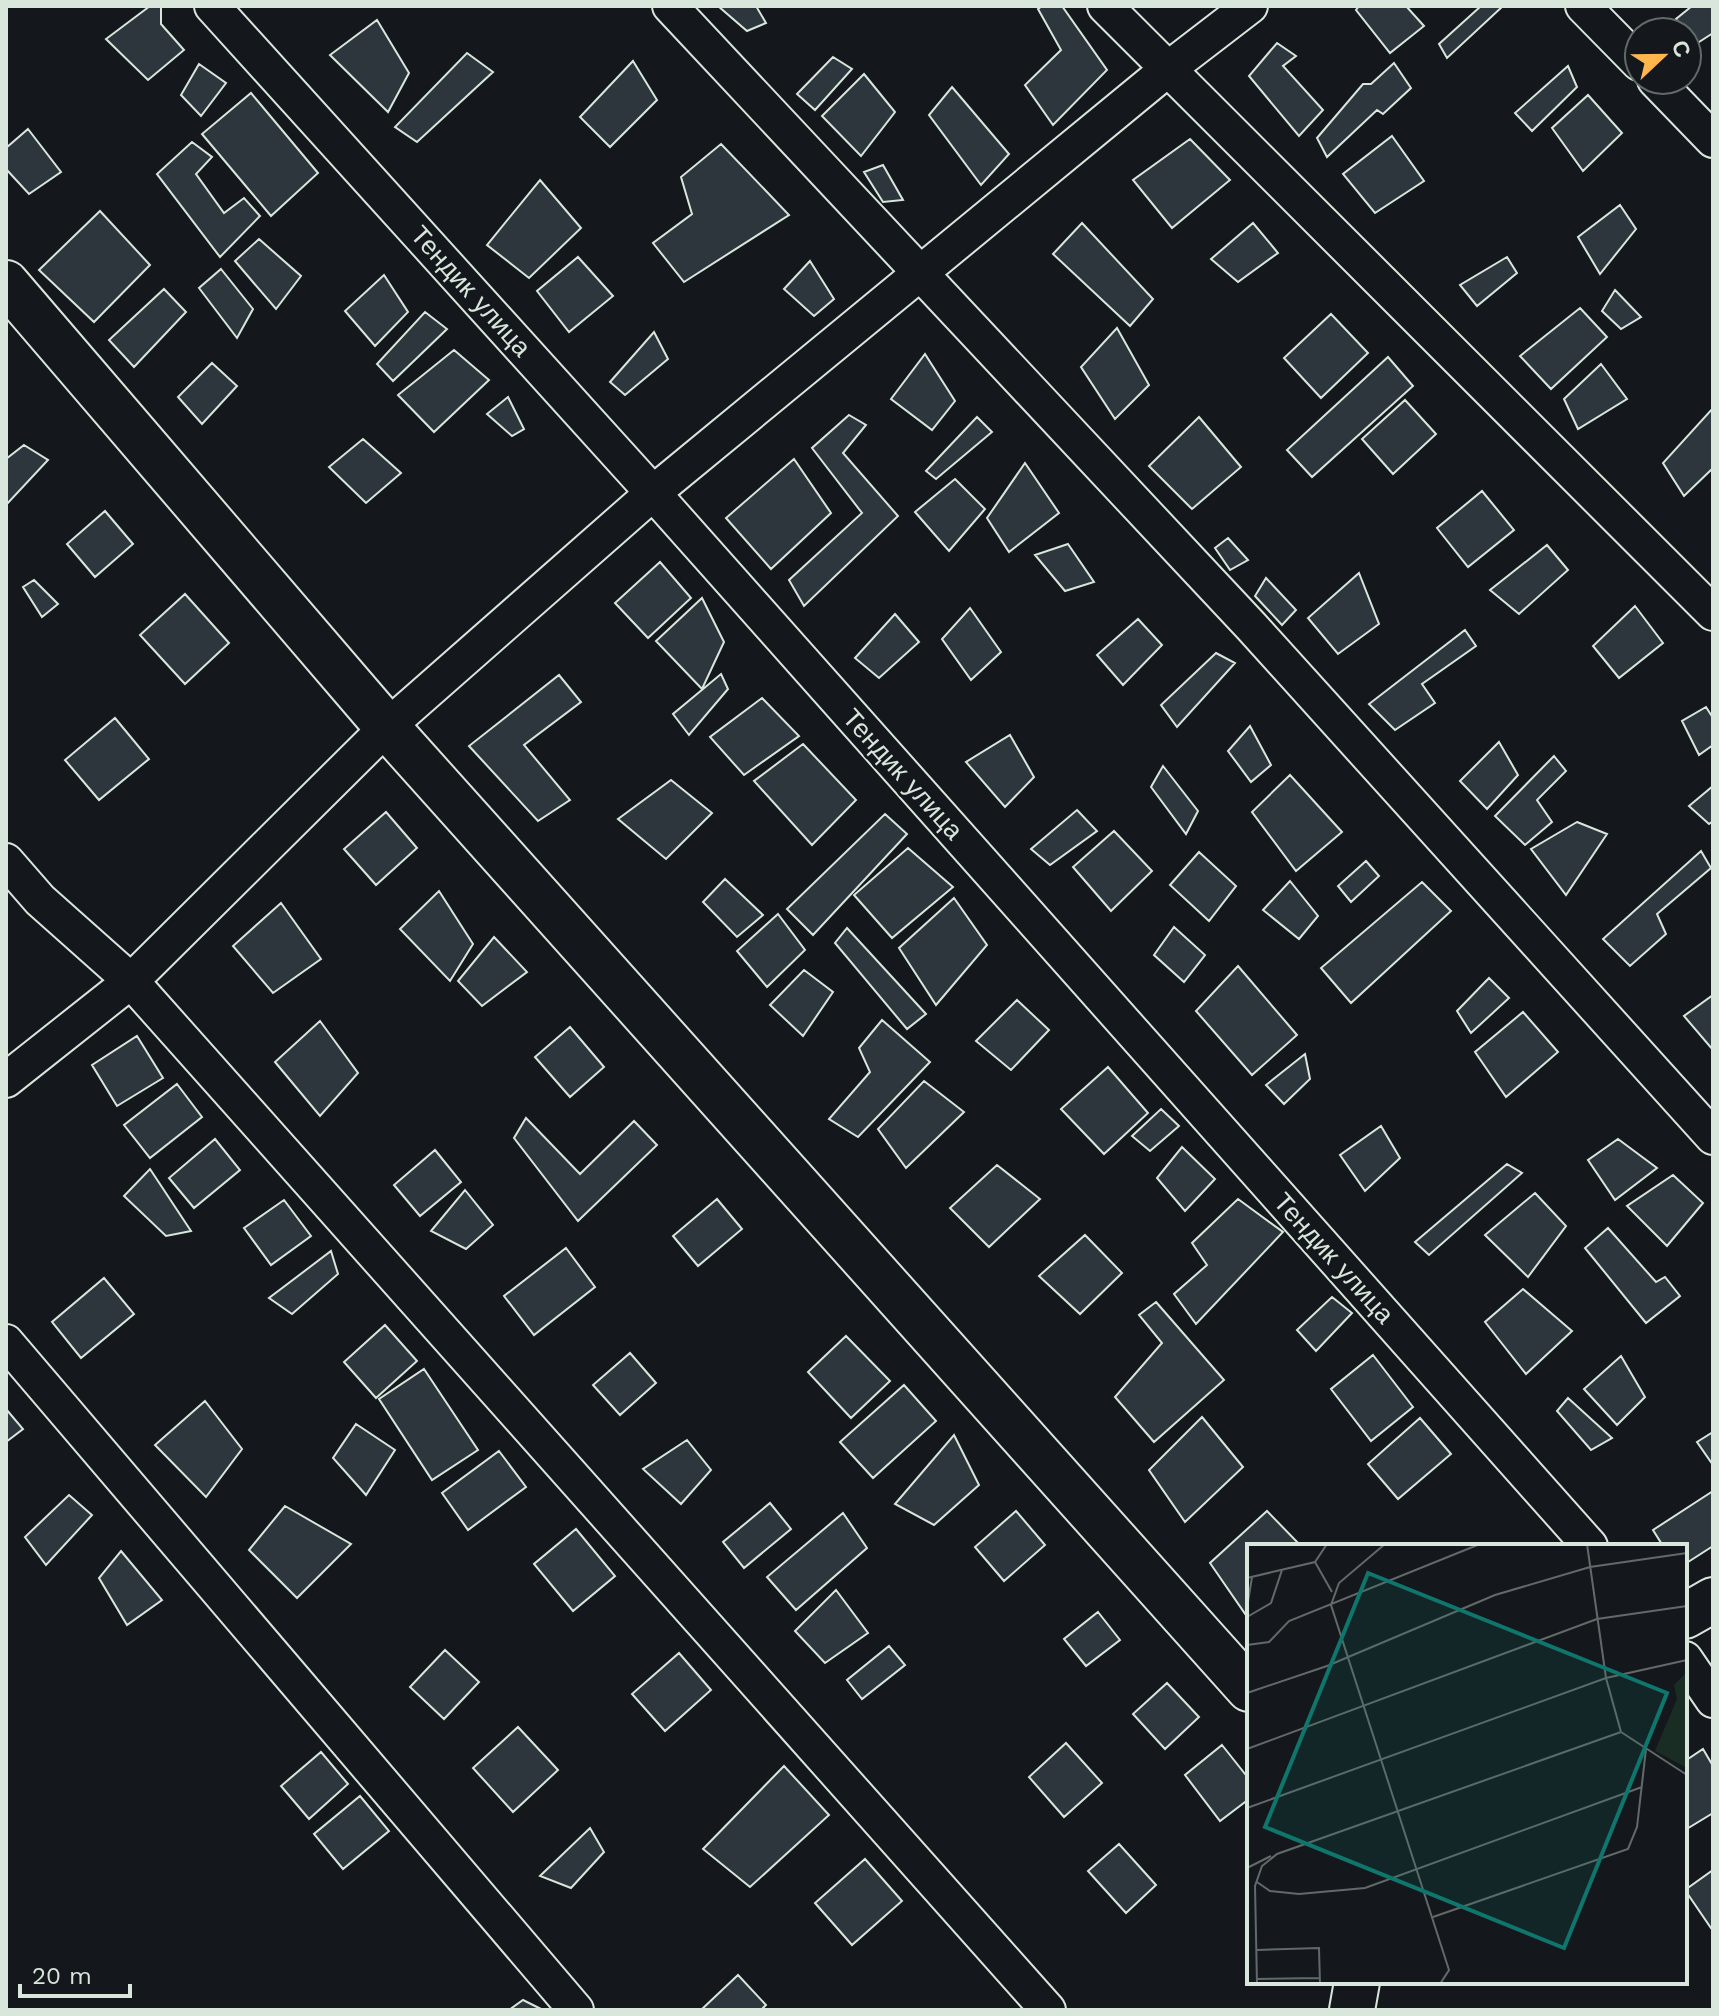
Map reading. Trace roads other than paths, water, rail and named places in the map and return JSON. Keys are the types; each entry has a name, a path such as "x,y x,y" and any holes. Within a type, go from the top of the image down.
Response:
{"street":[{"name":"Тендик улица","path":"212,6 653,493 1588,1544"},
{"path":"670,6 1251,626 1713,1137"},
{"path":"1105,6 1713,613"},
{"path":"6,1080 131,981 387,727 653,493 1168,69 1250,6"},
{"path":"1583,6 1623,47"},
{"path":"1670,96 1713,140"},
{"path":"6,283 387,727 1247,1687"},
{"path":"6,861 40,900 131,981 1048,2010"},
{"path":"6,1342 576,2010"},
{"path":"1687,1615 1713,1600"},
{"path":"1687,1662 1713,1700"},
{"path":"1352,2010 1357,1984"}]}
